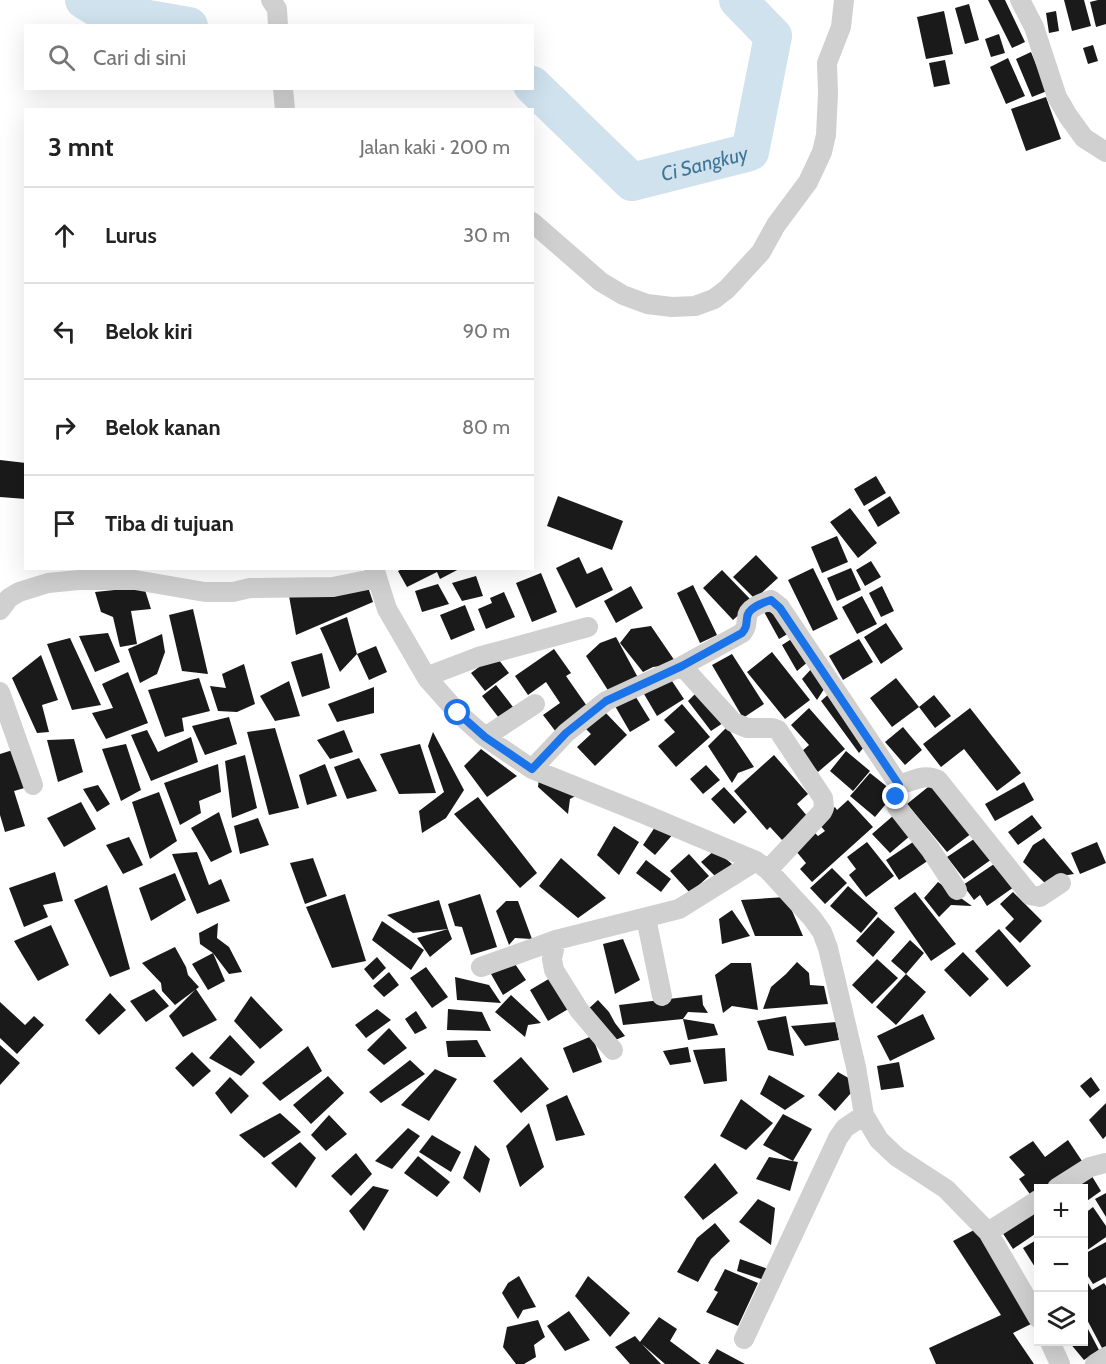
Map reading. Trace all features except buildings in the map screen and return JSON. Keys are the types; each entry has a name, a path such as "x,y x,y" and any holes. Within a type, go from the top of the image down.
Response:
{"street":[{"path":"534,224 602,282 623,295 647,304 672,307 695,306 714,299 727,289 761,252 776,225 808,182 822,152 826,135 827,63 841,27 844,0"},
{"path":"1020,0 1034,27 1057,97 1084,138 1106,152"},
{"path":"283,90 285,108"},
{"path":"0,610 9,598 19,592 48,583 79,580 135,580 205,592 233,592 250,588 333,587 375,573 387,609 427,678 458,713 485,737 532,769 762,866 812,918 825,940 856,1067 864,1115 879,1140 897,1157 945,1189 988,1232 1034,1311"},
{"path":"532,769 566,733 606,701 682,666 742,633 747,627 747,616 750,611 772,600 787,617 899,785 896,797 897,807 930,849 957,890"},
{"path":"427,678 478,657 588,627"},
{"path":"481,967 556,940 679,909 762,866 822,812 823,798 778,730 750,729 732,722 682,666"},
{"path":"0,692 33,785"},
{"path":"485,737 535,704"},
{"path":"899,785 928,776 938,780 1030,895 1040,897 1061,883"},
{"path":"646,918 662,996"},
{"path":"556,940 552,960 554,970 579,1010 613,1050"},
{"path":"744,1339 838,1138 845,1128 864,1115"},
{"path":"1063,1184 1090,1167 1106,1163"},
{"path":"988,1232 1034,1203"},
{"path":"1052,1346 1060,1364"},
{"path":"1095,1364 1106,1357"}],"waterway":[{"name":"Ci Sangkuy","path":"84,0 102,11 177,24"},
{"name":"Ci Sangkuy","path":"534,87 632,182 750,152 773,36 738,0"}],"route":[{"path":"458,713 485,737 532,769 566,733 606,701 682,666 742,633 747,627 747,614 760,604 771,600 780,608 899,785 896,797"}]}
